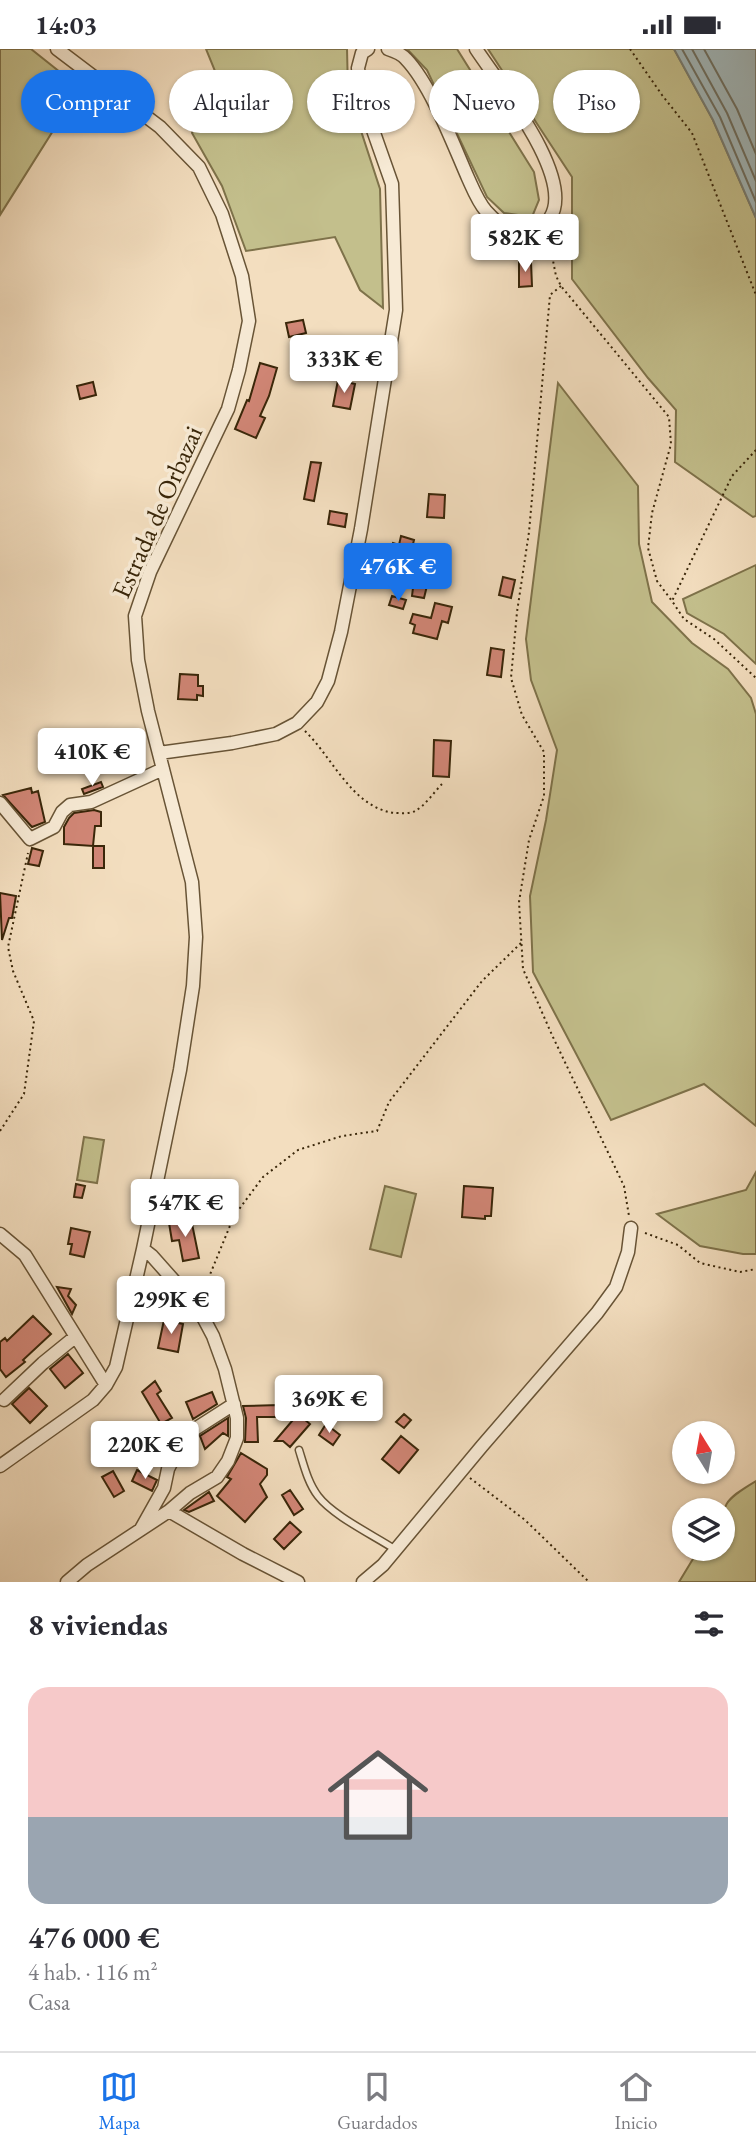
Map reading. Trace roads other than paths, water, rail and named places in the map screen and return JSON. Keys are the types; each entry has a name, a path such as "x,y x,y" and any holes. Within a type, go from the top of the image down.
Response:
{"street":[{"name":"Estrada de Orbazai","path":"0,1466 93,1400 106,1385 116,1367 143,1249 180,1070 193,986 196,937 191,882 138,660 135,616 150,572 228,409 249,321 242,276 222,214 199,167 160,127 57,49"},
{"path":"159,753 276,734 297,723 317,702 328,681 341,632 360,529 396,310 392,184 361,96 358,68 362,53 368,49"},
{"path":"388,49 405,57 421,79 482,207 501,228 522,235 535,234 543,230 555,212 556,190 553,174 541,149 476,49"},
{"path":"0,803 30,839 54,827 62,812 71,805 91,802 163,769"},
{"path":"362,1582 396,1550 562,1356 616,1287 628,1252 631,1228"},
{"path":"0,1234 25,1255 106,1385"},
{"path":"67,1582 86,1566 169,1511 190,1493 217,1477 228,1461 237,1438 234,1404 213,1336 196,1308 143,1249"},
{"path":"4,1401 43,1363 75,1338"},
{"path":"141,1529 164,1488 168,1469 180,1445 195,1429 234,1404"},
{"path":"169,1511 298,1582"}],"lane":[{"path":"299,1450 312,1485 327,1506 396,1550"}],"water":[{"path":"674,49 756,49 756,218 713,120"}]}
